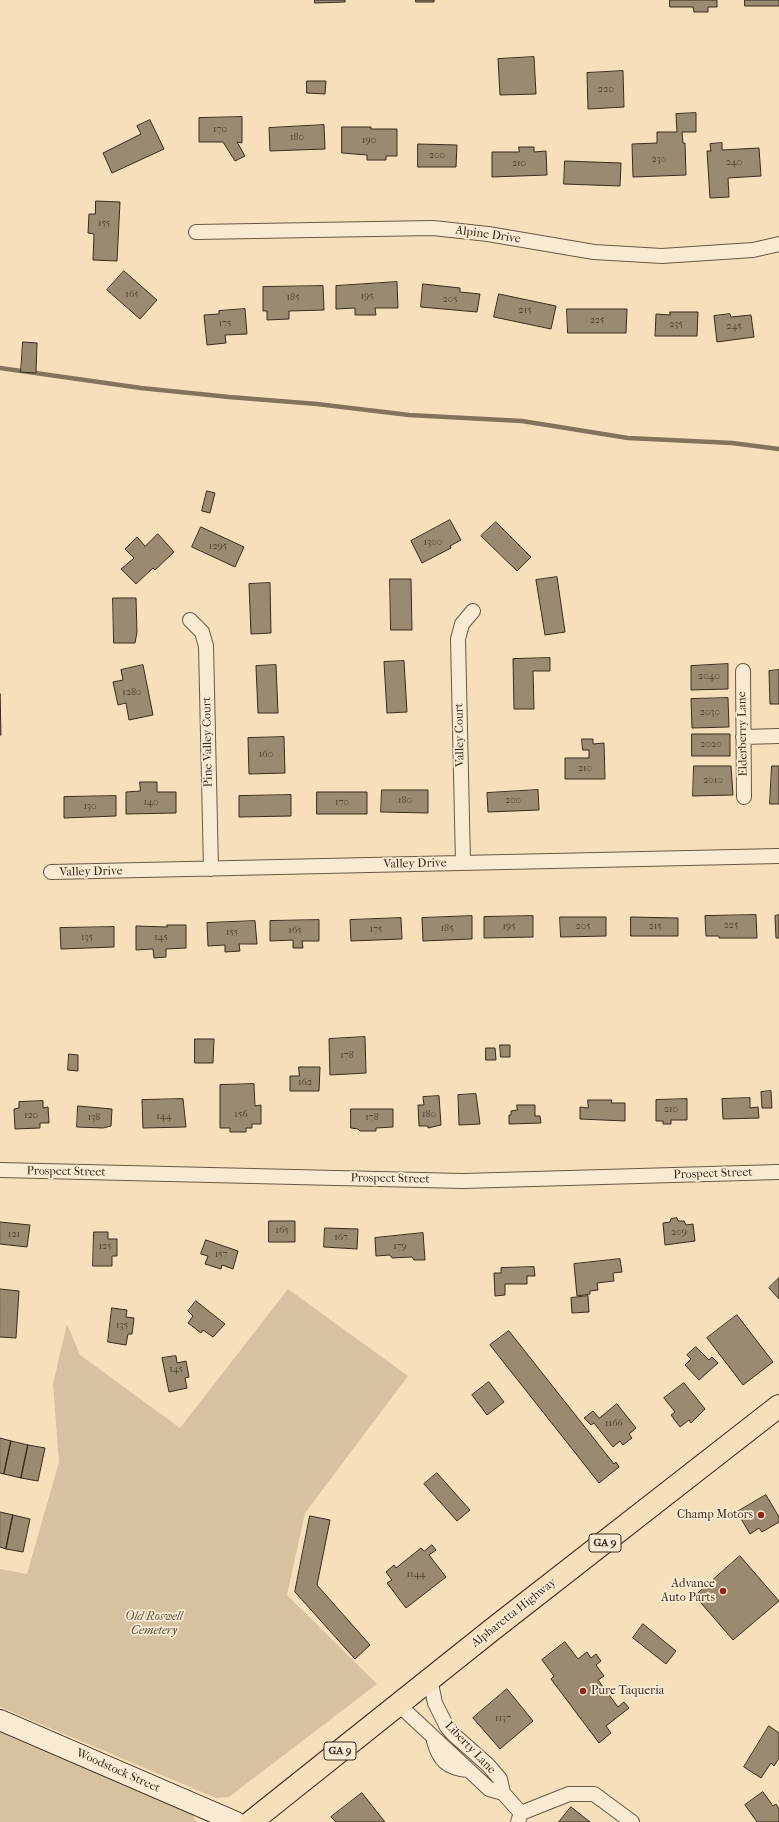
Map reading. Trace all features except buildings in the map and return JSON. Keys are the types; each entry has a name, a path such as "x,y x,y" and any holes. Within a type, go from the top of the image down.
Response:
{"highway":[{"name":"Alpharetta Highway","path":"251,1822 430,1679 779,1406"}],"street":[{"name":"Alpine Drive","path":"196,232 433,228 488,234 594,252 662,256 753,250 779,244"},
{"name":"Valley Court","path":"462,863 458,639 462,624 473,611"},
{"name":"Pine Valley Court","path":"190,620 202,632 206,646 210,869"},
{"name":"Elderberry Lane","path":"743,670 744,797"},
{"path":"744,737 779,736"},
{"name":"Valley Drive","path":"51,872 779,856"},
{"name":"Prospect Street","path":"0,1170 463,1181 779,1172"},
{"name":"Liberty Lane","path":"430,1679 435,1703 440,1716 453,1734 488,1765 500,1779 503,1793 520,1817 569,1794 594,1794 632,1822"},
{"name":"Liberty Lane","path":"399,1705 489,1789 503,1793"},
{"name":"Woodstock Street","path":"0,1720 236,1822"},
{"path":"465,1767 473,1752"}],"green space":[{"name":"Old Roswell Cemetery","path":"288,1289 408,1376 305,1513 287,1595 377,1684 229,1797 216,1798 0,1707 0,1569 27,1574 59,1462 53,1384 67,1324 80,1355 180,1428"},
{"path":"0,1730 192,1813 196,1822 0,1822"}],"waterway":[{"path":"0,368 141,388 317,404 409,415 522,421 628,438 732,443 779,449"}],"place":[{"name":"Champ Motors","path":"761,1515"},
{"name":"Advance Auto Parts","path":"723,1591"},
{"name":"Pure Taqueria","path":"583,1691"}]}
